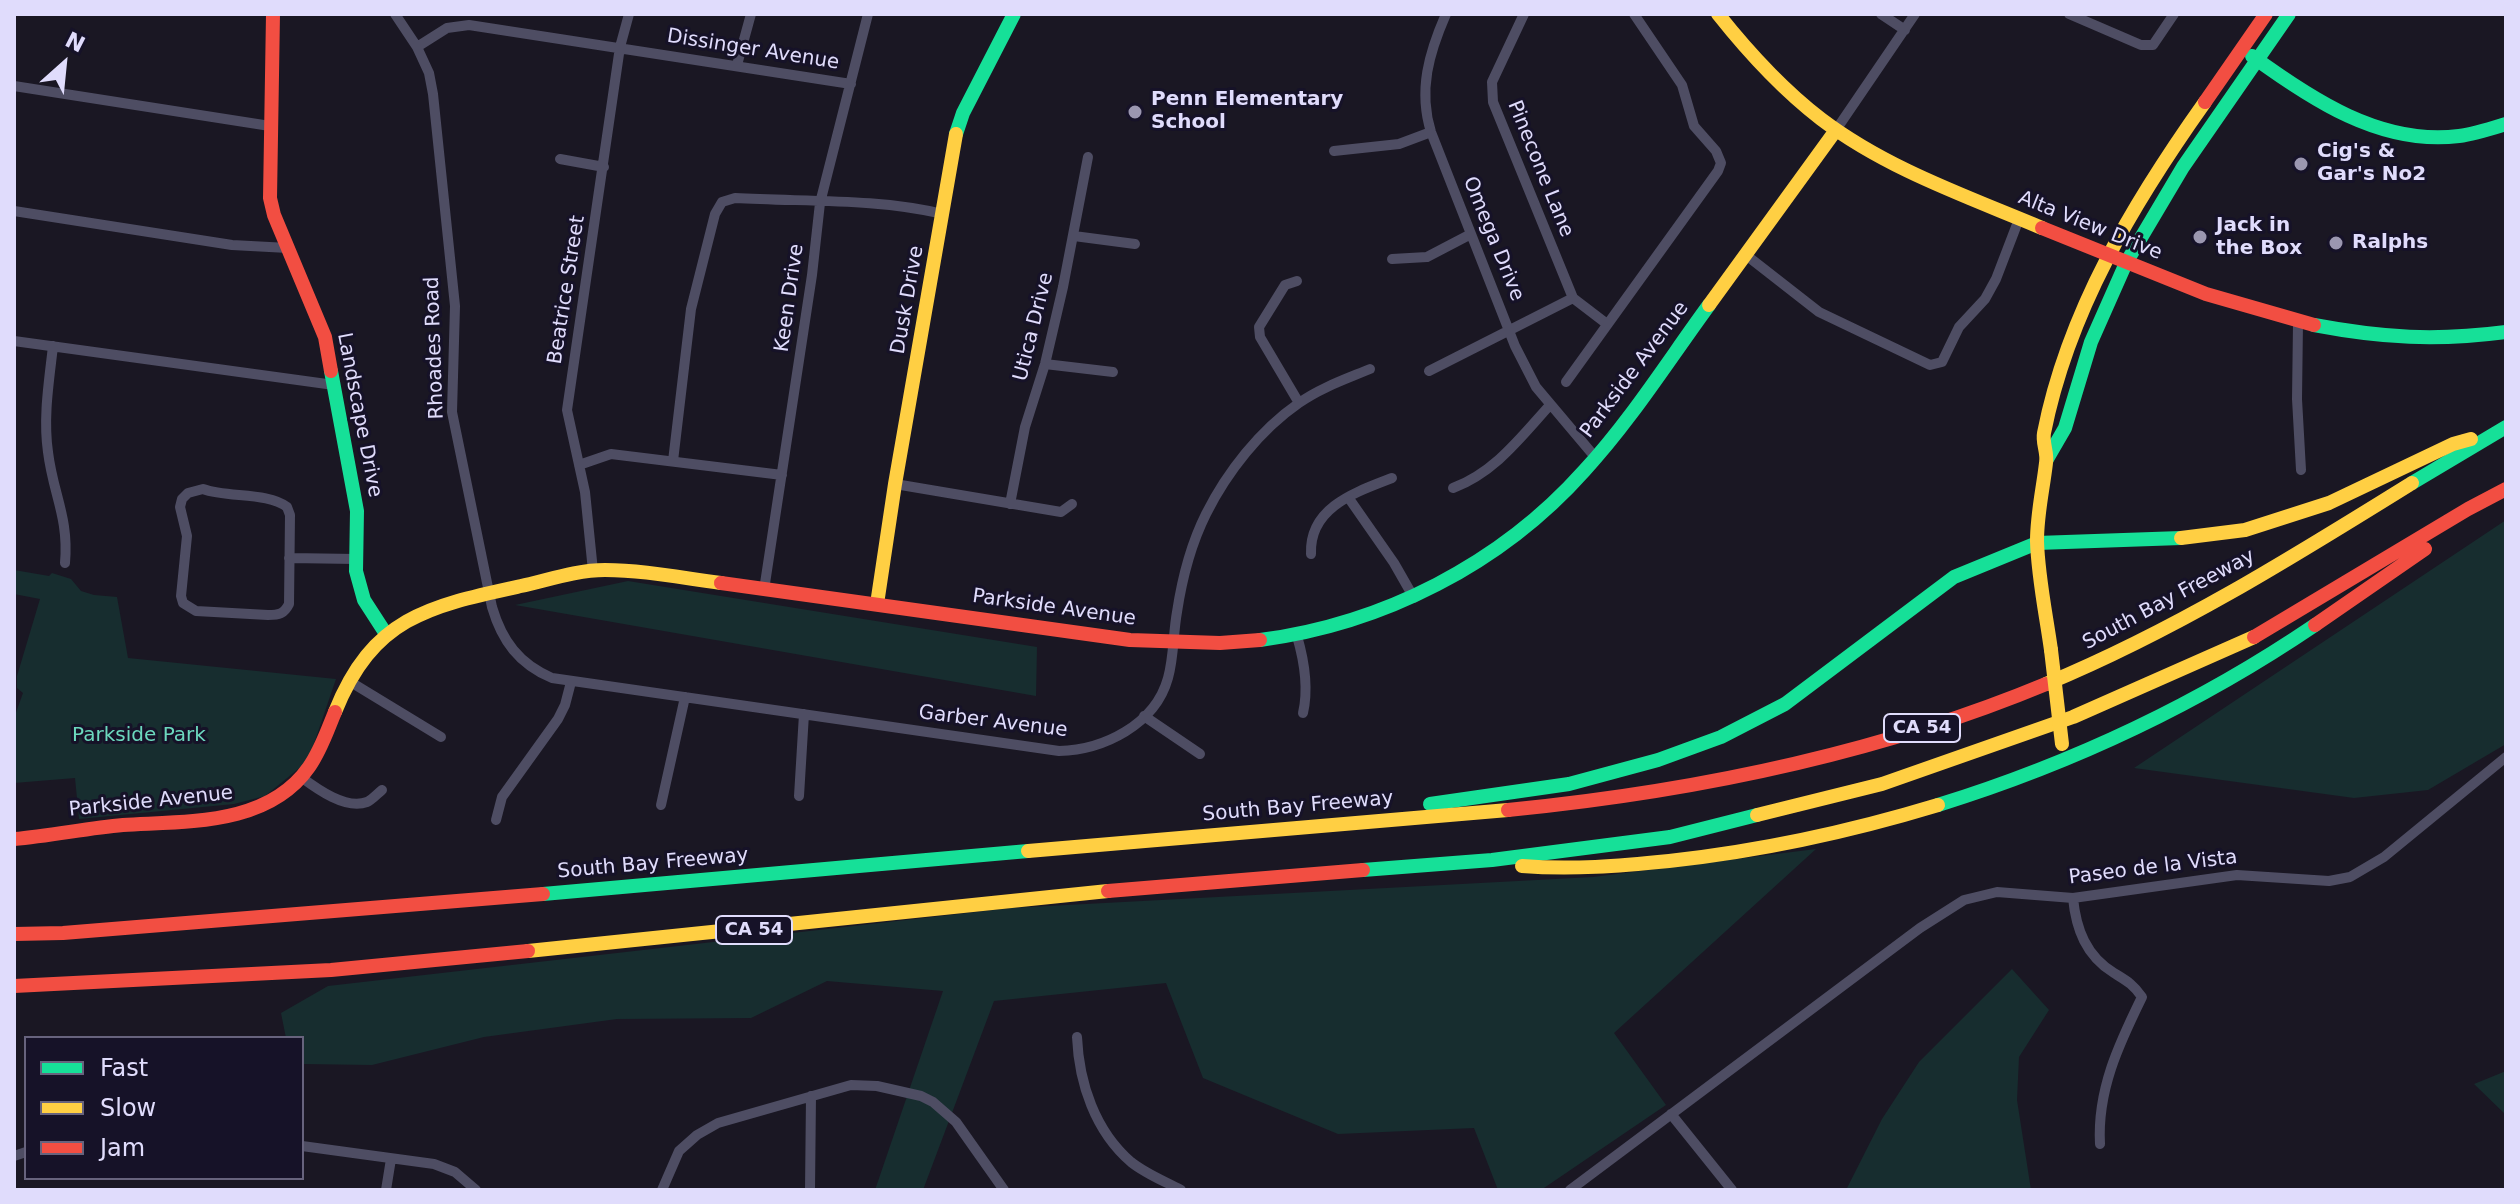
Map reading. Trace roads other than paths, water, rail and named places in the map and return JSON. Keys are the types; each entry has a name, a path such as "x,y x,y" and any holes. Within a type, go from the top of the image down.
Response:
{"main road":[{"name":"Landscape Drive","path":"273,14 270,198 325,337 357,511 356,571 364,600 386,634"},
{"name":"Dusk Drive","path":"877,604 955,137 963,113 1014,14"},
{"name":"Alta View Drive","path":"1718,14 1770,74 1836,130 1869,152 1933,185 2108,257 2298,323 2405,339 2506,332"},
{"path":"2063,752 2037,543 2039,501 2047,459 2043,437 2053,394 2083,310 2108,257 2163,161 2266,14"},
{"path":"2047,459 2060,444 2082,366 2126,264 2179,172 2289,14"},
{"path":"2242,49 2319,103 2349,118 2382,129 2428,137 2456,137 2506,124"},
{"name":"Parkside Avenue","path":"14,839 244,812 281,795 301,777 324,744 335,709 349,681 367,654 386,634 409,618 489,593 593,571 640,572 1130,640 1173,643 1215,644 1297,636 1380,613 1414,598 1520,533 1574,483 1836,130"},
{"path":"1277,829 1569,784 1658,760 1721,737 1785,704 1954,577 2037,543 2183,538 2245,530 2329,503 2453,444 2504,428"},
{"name":"South Bay Freeway","path":"14,934 231,920 1628,797 1766,770 1873,744 1972,711 2097,663 2191,616 2504,428"},
{"name":"CA 54","path":"14,986 346,969 782,927 1178,884 1492,860 1645,841 1882,784 2073,717 2241,645 2506,489"},
{"path":"1492,860 1527,866 1595,866 1668,862 1745,852 1874,823 1975,792 2063,752 2143,724 2255,664 2506,497"}],"street":[{"name":"Rhoades Road","path":"395,14 417,47 429,73 433,94 455,306 452,412 489,593"},
{"name":"Beatrice Street","path":"593,571 585,492 567,410 620,47 629,14"},
{"path":"737,65 751,14"},
{"name":"Keen Drive","path":"764,590 820,203 868,14"},
{"name":"Omega Drive","path":"1446,14 1433,45 1425,79 1426,117 1431,132 1509,328 1536,387 1595,457"},
{"name":"Pinecone Lane","path":"1524,14 1492,82 1493,102 1573,298"},
{"path":"1566,382 1721,163 1716,151 1694,126 1682,85 1634,14"},
{"path":"1881,14 1905,30"},
{"name":"Parkside Avenue","path":"1836,130 1915,14"},
{"path":"2069,14 2141,45 2153,45 2174,14"},
{"name":"Dissinger Avenue","path":"417,47 447,28 469,25 851,84"},
{"path":"14,86 270,126"},
{"path":"1334,151 1399,144 1431,132"},
{"name":"Utica Drive","path":"1010,504 1025,427 1045,364 1074,236 1088,157"},
{"path":"560,159 604,167"},
{"path":"673,461 691,309 715,214 722,202 735,198 878,204 943,214"},
{"path":"14,211 232,245 288,248"},
{"path":"1746,255 1819,312 1930,365 1942,362 1959,327 1985,299 2019,219"},
{"path":"1392,259 1427,257 1471,234"},
{"path":"1074,236 1135,244"},
{"path":"1297,281 1285,285 1259,327 1260,337 1299,403"},
{"path":"1429,371 1573,298 1607,324"},
{"path":"2298,323 2297,399 2301,470"},
{"path":"14,341 334,385"},
{"path":"53,346 45,422 48,456 65,518 65,563"},
{"path":"1045,364 1113,372"},
{"name":"Garber Avenue","path":"489,593 500,631 519,657 543,674 571,682 1059,751 1083,749 1106,742 1126,731 1144,716 1158,698 1168,678 1189,558 1206,514 1240,460 1299,403 1370,369"},
{"path":"1453,488 1474,480 1498,462 1550,405"},
{"path":"579,465 611,454 782,475"},
{"path":"1311,554 1315,527 1333,505 1392,478"},
{"path":"895,484 1061,512 1072,504"},
{"path":"203,489 221,495 283,504 290,515 289,558 289,604 278,615 191,610 183,603 181,596 187,536 180,511 182,499 191,491 203,489"},
{"path":"1348,497 1394,563 1414,598"},
{"path":"289,558 356,559"},
{"path":"1297,636 1303,657 1306,699 1303,713"},
{"path":"349,681 441,737"},
{"path":"496,820 502,797 558,719 571,682"},
{"path":"661,805 685,697"},
{"path":"799,796 804,714"},
{"path":"1144,716 1200,754"},
{"name":"Paseo de la Vista","path":"1570,1190 1920,928 1964,900 1997,892 2073,898 2237,875 2329,881 2350,877 2384,857 2506,757"},
{"path":"301,777 330,797 358,803 368,802 382,790"},
{"path":"2073,898 2076,924 2095,958 2133,983 2142,997 2112,1065 2098,1115 2100,1144"},
{"path":"1077,1037 1084,1084 1103,1128 1131,1162 1181,1190"},
{"path":"662,1190 679,1151 697,1135 718,1123 851,1085 877,1086 921,1096 933,1102 956,1122 1004,1190"},
{"path":"810,1190 811,1096"},
{"path":"1671,1114 1732,1190"},
{"path":"304,1146 434,1164 446,1168 476,1190"},
{"path":"386,1190 391,1159"}],"place":[{"name":"Penn Elementary School","path":"1135,112"},
{"name":"Cig's & Gar's No2","path":"2301,164"},
{"name":"Jack in the Box","path":"2200,237"},
{"name":"Ralphs","path":"2336,243"}],"park label":[{"name":"Parkside Park","path":"139,736"}]}
